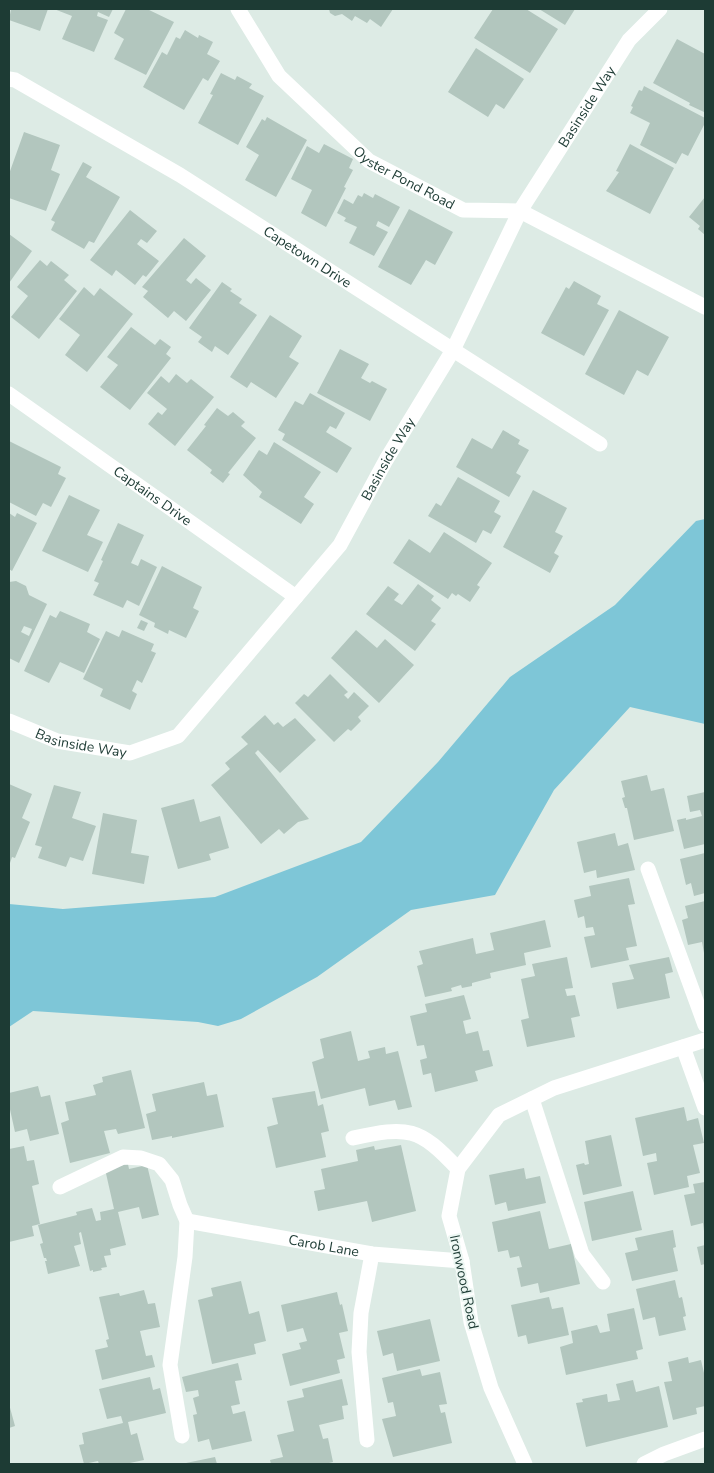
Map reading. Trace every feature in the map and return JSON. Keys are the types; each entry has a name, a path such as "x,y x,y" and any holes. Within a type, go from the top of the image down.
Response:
{"street":[{"name":"Oyster Pond Road","path":"238,9 279,76 370,161 463,210 520,211 705,307"},
{"name":"Basinside Way","path":"9,720 57,741 130,753 178,736 340,545 386,460 453,350 520,211 629,40 660,9"},
{"name":"Capetown Drive","path":"9,79 15,80 180,175 600,444"},
{"name":"Captains Drive","path":"9,394 296,598"},
{"path":"648,870 705,1025"},
{"name":"Ironwood Road","path":"526,1464 491,1388 471,1322 462,1261 449,1216 458,1169 499,1115 554,1088 705,1040"},
{"path":"683,1047 705,1108"},
{"path":"532,1099 582,1254 603,1282"},
{"path":"353,1138 381,1132 403,1130 422,1137 442,1151 458,1169"},
{"path":"60,1187 83,1177 101,1166 124,1157 141,1158 159,1164 172,1180 187,1221 185,1257 170,1365 182,1436"},
{"name":"Carob Lane","path":"187,1221 372,1254 462,1261"},
{"path":"366,1440 359,1352 361,1313 372,1254"},
{"path":"644,1464 664,1454 705,1439"}],"water":[{"path":"705,519 705,724 630,707 554,790 495,895 411,910 317,977 241,1019 218,1026 198,1022 33,1011 9,1027 9,904 63,909 215,897 361,842 438,762 510,677 615,605 696,521"}],"building":[{"path":"11,9 48,9 40,31 9,20"},
{"path":"54,9 113,9 109,17 98,12 97,16 108,20 94,52 62,39 72,16"},
{"path":"126,9 147,9 174,22 146,75 114,59 124,39 114,33"},
{"path":"329,9 393,9 381,27 370,19 367,23 355,16 352,21 342,14 335,16 330,13"},
{"path":"493,9 526,9 558,29 530,73 474,38"},
{"path":"539,9 575,9 565,25"},
{"path":"185,30 198,38 199,35 213,42 207,54 220,61 208,81 203,78 184,110 143,87 162,52 167,55 176,37 180,39"},
{"path":"677,39 705,54 704,112 653,83"},
{"path":"476,48 524,79 504,109 496,104 488,117 448,92"},
{"path":"221,73 235,80 237,76 252,84 249,88 264,96 238,145 198,123 213,95 210,94"},
{"path":"644,86 705,118 705,123 688,156 682,153 676,164 640,145 650,123 630,113 633,107 631,106 639,90 642,91"},
{"path":"267,117 307,140 276,197 245,180 259,155 246,147 262,119 265,121"},
{"path":"24,132 60,145 51,170 60,174 46,211 9,198 9,174"},
{"path":"324,144 353,159 349,168 353,170 344,187 346,188 326,227 301,213 312,190 291,179 307,146 319,153"},
{"path":"630,144 674,168 650,214 606,191 619,172 616,171"},
{"path":"83,162 92,167 86,177 120,197 94,243 89,241 84,249 51,230 55,222 51,220"},
{"path":"364,193 373,198 375,194 400,207 389,227 378,221 376,226 388,232 374,256 349,243 357,227 344,221 346,218 337,213 344,199 353,204 358,195 362,197"},
{"path":"705,197 705,235 698,229 700,226 689,217"},
{"path":"409,209 453,232 435,265 426,260 411,285 378,267"},
{"path":"130,210 157,231 147,243 141,239 137,244 159,261 146,277 143,275 135,285 116,270 112,276 90,260"},
{"path":"9,234 32,251 9,283"},
{"path":"184,238 206,256 186,280 191,284 196,278 211,290 186,321 174,311 168,318 143,297 148,291 142,287"},
{"path":"40,260 47,266 51,261 69,275 64,280 77,291 39,339 11,317 28,296 17,287"},
{"path":"574,281 601,296 597,304 609,310 584,356 541,333 566,287 569,289"},
{"path":"222,282 232,289 230,291 242,299 239,303 257,315 228,355 215,346 212,352 198,342 202,337 189,328"},
{"path":"84,287 94,296 100,288 133,314 87,372 65,355 80,335 59,319"},
{"path":"619,310 669,337 648,376 637,370 624,395 585,374"},
{"path":"270,315 302,336 289,357 299,363 276,398 251,382 247,388 230,377"},
{"path":"131,327 155,345 160,339 171,347 166,354 171,358 130,410 100,387 118,365 107,357"},
{"path":"340,349 369,364 361,378 370,383 372,381 387,389 370,421 317,393"},
{"path":"176,374 187,383 191,379 214,397 175,446 148,424 158,412 162,415 167,409 147,393 161,376 169,383"},
{"path":"310,393 345,413 336,429 330,426 326,432 352,448 337,473 282,440 285,434 278,430 295,401 303,405"},
{"path":"217,408 228,416 233,412 245,422 241,426 256,438 228,473 230,474 223,483 210,473 212,470 187,450 206,426 204,425"},
{"path":"503,430 520,440 518,444 529,450 516,473 521,476 509,497 456,467 472,438 492,449"},
{"path":"9,441 61,467 58,474 66,478 51,507 43,503 36,516 9,502"},
{"path":"274,442 321,472 304,497 314,504 301,524 259,497 262,492 243,475 259,450 267,455"},
{"path":"458,477 500,501 494,512 501,516 491,534 483,530 476,543 428,516 436,503 441,506"},
{"path":"533,490 567,508 555,532 563,536 554,553 559,556 550,573 503,547"},
{"path":"69,495 100,510 87,535 103,542 88,572 42,551"},
{"path":"9,513 15,517 17,513 37,523 12,571 9,569"},
{"path":"118,523 144,535 131,563 138,566 141,559 157,567 139,606 127,600 123,608 93,595 99,583 94,581 103,561 101,560"},
{"path":"444,532 492,563 477,585 480,587 470,602 458,594 456,596 452,593 448,599 393,563 409,539 430,553"},
{"path":"162,566 202,587 193,608 199,611 186,638 169,630 168,634 154,627 155,623 139,615"},
{"path":"16,581 26,586 29,595 47,604 19,663 9,658 9,582","holes":["24,626 32,629 29,636 21,632"]},
{"path":"418,584 434,596 431,600 441,608 431,621 436,624 415,651 366,614 388,586 399,594 394,600 402,605"},
{"path":"60,611 90,624 87,632 100,639 84,673 60,662 49,683 24,671 50,615 56,618"},
{"path":"141,620 148,623 144,631 137,628"},
{"path":"122,630 154,644 151,651 156,653 142,683 137,680 132,691 137,694 130,710 100,696 103,689 83,679 106,631 119,637"},
{"path":"356,630 377,648 385,639 414,665 379,703 331,658"},
{"path":"330,674 348,692 344,695 348,699 354,692 369,706 358,717 361,721 351,731 348,729 334,742 295,703 304,694 308,697"},
{"path":"265,715 274,725 278,722 283,727 295,718 316,740 280,773 258,750 255,753 309,819 298,822 284,834 279,829 261,844 211,785 230,769 225,763 248,744 241,737"},
{"path":"647,775 651,791 664,788 674,831 634,840 627,808 625,808 622,798 625,797 621,781"},
{"path":"9,784 32,794 22,818 30,822 15,858 12,857 9,866"},
{"path":"54,785 81,792 72,818 96,826 83,861 70,857 66,867 38,858 42,847 35,845"},
{"path":"705,792 705,844 684,849 677,820 702,816 700,810 690,812 687,796"},
{"path":"194,799 200,822 220,816 229,848 209,854 211,860 178,869 161,808"},
{"path":"103,813 137,820 131,853 149,856 144,884 92,874"},
{"path":"615,833 618,846 628,843 635,870 597,878 596,870 584,873 577,842"},
{"path":"705,853 705,893 694,896 691,883 686,885 680,859"},
{"path":"629,878 635,904 628,905 637,946 626,948 629,960 591,968 584,937 595,935 593,927 586,928 584,916 578,918 574,900 591,896 589,886"},
{"path":"705,901 704,953 702,942 688,945 682,920 688,918 685,906"},
{"path":"545,920 551,947 524,953 526,965 490,973 491,978 472,983 472,986 462,988 461,985 451,988 452,991 425,997 417,966 423,964 419,951 473,938 476,954 494,950 490,933"},
{"path":"567,957 573,988 565,989 567,996 575,995 580,1016 571,1018 575,1037 527,1047 521,1020 529,1018 521,979 535,976 532,964"},
{"path":"669,957 673,972 665,974 670,998 617,1009 612,983 634,979 629,965"},
{"path":"464,995 471,1019 463,1021 466,1034 478,1031 483,1051 489,1050 493,1066 475,1071 478,1081 435,1092 431,1073 423,1075 420,1060 427,1058 424,1045 417,1046 410,1016 427,1012 425,1004"},
{"path":"351,1031 358,1061 370,1058 368,1051 385,1047 386,1054 398,1051 412,1107 398,1110 395,1100 369,1106 365,1088 321,1099 312,1062 324,1058 320,1039"},
{"path":"131,1070 145,1128 118,1134 116,1129 104,1131 110,1153 70,1163 61,1123 69,1120 65,1102 96,1095 93,1085 103,1082 102,1077"},
{"path":"204,1082 207,1096 217,1094 224,1127 172,1138 172,1136 152,1140 146,1114 156,1111 152,1094"},
{"path":"38,1086 41,1097 50,1095 59,1134 30,1141 27,1129 15,1132 9,1105 9,1093"},
{"path":"315,1091 318,1106 323,1104 329,1131 321,1133 326,1157 276,1168 267,1127 278,1124 272,1098"},
{"path":"684,1107 687,1121 698,1118 704,1143 693,1145 700,1173 687,1176 689,1187 654,1195 647,1163 657,1161 656,1153 643,1156 635,1118"},
{"path":"611,1135 622,1186 583,1195 576,1165 589,1164 585,1141"},
{"path":"401,1145 416,1211 372,1222 367,1201 318,1211 314,1191 325,1189 321,1169 358,1161 356,1150 374,1146 375,1150"},
{"path":"24,1146 27,1161 34,1160 39,1184 32,1186 40,1224 32,1226 34,1236 9,1242 9,1149"},
{"path":"128,1164 129,1169 147,1165 159,1215 142,1219 139,1207 118,1212 126,1245 110,1249 111,1255 104,1256 107,1267 101,1268 102,1270 90,1271 81,1232 79,1233 81,1244 74,1246 80,1266 48,1274 45,1261 47,1261 44,1258 40,1244 43,1243 38,1225 77,1215 76,1212 92,1208 96,1221 101,1220 100,1212 114,1209 105,1169"},
{"path":"524,1168 526,1179 540,1176 546,1203 508,1211 506,1202 495,1205 489,1175"},
{"path":"705,1182 704,1231 703,1223 691,1226 684,1195 695,1193 693,1184"},
{"path":"633,1191 642,1230 592,1241 584,1202"},
{"path":"540,1211 549,1249 571,1244 580,1284 540,1293 538,1283 521,1287 517,1268 522,1267 519,1256 510,1258 508,1250 498,1252 492,1222"},
{"path":"673,1230 676,1247 673,1248 678,1271 632,1281 625,1253 638,1250 635,1238"},
{"path":"705,1245 705,1264 701,1265 697,1247"},
{"path":"675,1280 679,1298 682,1297 686,1316 683,1317 686,1330 659,1336 655,1317 643,1320 636,1289"},
{"path":"241,1281 249,1314 259,1311 266,1341 254,1344 256,1354 212,1364 198,1300 213,1296 211,1288"},
{"path":"144,1290 148,1304 155,1303 160,1327 140,1331 146,1356 152,1355 155,1367 102,1380 95,1350 108,1347 106,1340 109,1339 99,1297 119,1293 120,1296"},
{"path":"337,1292 340,1305 342,1304 348,1331 339,1333 345,1358 337,1360 340,1373 290,1386 282,1354 301,1349 299,1343 307,1341 303,1328 287,1332 281,1305"},
{"path":"549,1297 552,1309 563,1307 569,1335 528,1344 526,1335 518,1337 511,1305"},
{"path":"634,1308 643,1349 636,1351 638,1359 566,1375 560,1347 573,1343 571,1331 597,1325 600,1333 610,1331 607,1314"},
{"path":"430,1319 440,1361 397,1371 393,1353 383,1356 377,1331"},
{"path":"688,1357 689,1363 701,1360 705,1373 705,1406 696,1408 697,1414 673,1420 664,1382 672,1381 668,1362"},
{"path":"238,1363 242,1380 235,1381 240,1404 231,1406 233,1414 245,1411 252,1441 212,1450 209,1439 198,1442 193,1415 197,1414 193,1398 199,1396 198,1390 186,1392 182,1377"},
{"path":"420,1369 422,1376 440,1372 447,1404 439,1405 441,1413 445,1412 452,1443 393,1457 382,1419 396,1416 393,1402 388,1403 382,1378"},
{"path":"150,1377 153,1390 160,1388 166,1413 128,1422 131,1435 137,1433 144,1460 125,1464 99,1464 98,1461 84,1464 79,1445 84,1444 82,1433 123,1423 121,1416 107,1419 99,1389"},
{"path":"342,1379 348,1405 342,1406 344,1419 319,1425 323,1439 328,1438 333,1462 325,1464 271,1464 270,1460 283,1457 277,1435 294,1431 287,1401 304,1397 302,1389"},
{"path":"633,1380 636,1392 659,1386 668,1427 586,1447 576,1403 583,1402 582,1399 607,1394 608,1402 620,1400 616,1384"},
{"path":"9,1404 15,1426 9,1428"},
{"path":"215,1457 217,1464 186,1464 186,1463"}]}
